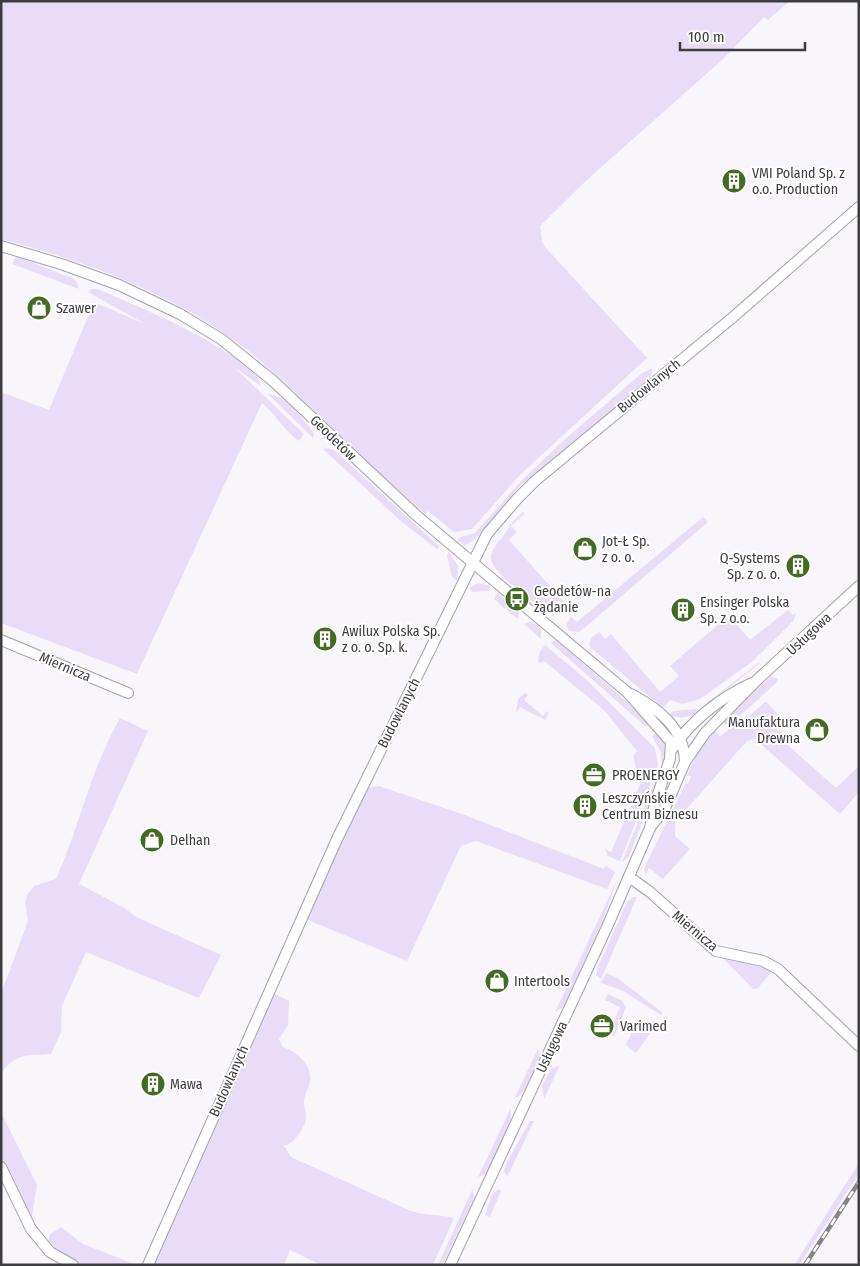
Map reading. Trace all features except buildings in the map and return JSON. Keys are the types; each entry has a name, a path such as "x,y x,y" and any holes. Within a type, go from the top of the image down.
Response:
{"street":[{"name":"Budowlanych","path":"148,1265 337,839 363,789 384,740 410,694 487,534 501,516 535,481 732,318 859,207"},
{"name":"Geodetów","path":"1,246 64,265 119,285 180,314 221,339 272,380 379,482 627,692 668,736"},
{"name":"Usługowa","path":"650,828 665,808 685,762 705,733 757,680 859,586"},
{"name":"Miernicza","path":"1,640 128,693"},
{"name":"Usługowa","path":"450,1265 629,877 650,828 655,802 672,749 697,719 734,691 757,680"},
{"name":"Geodetów","path":"627,692 648,703 668,720 681,738 685,762"},
{"path":"668,720 686,722 697,719"},
{"path":"672,749 668,736 681,738 705,733"},
{"name":"Miernicza","path":"629,877 650,892 716,951 758,960 774,966 859,1046"},
{"path":"1,1166 31,1229 50,1252 73,1265"}],"shaded area":[{"path":"1,1 790,1 768,20 764,17 721,61 589,178 540,226 542,242 546,248 647,358 520,475 472,529 454,532 428,511 425,514 271,370 218,329 160,296 98,269 1,239"},
{"path":"16,256 72,278 76,281 79,289 12,264"},
{"path":"92,289 97,289 135,305 188,330 237,359 253,373 261,386 234,367 304,434 299,441 262,403 137,674 1,623 1,392 49,410 94,302 145,324 88,292"},
{"path":"653,368 650,380 521,485 477,536 465,545 457,540 475,533 522,480 565,439 642,373"},
{"path":"268,394 275,395 288,404 306,422 314,434 313,438"},
{"path":"323,449 334,450 440,547 437,549 402,522"},
{"path":"524,512 511,526 517,532 509,540 565,603 561,611 552,614 527,597 507,580 493,564 491,558 492,552 515,519"},
{"path":"703,517 708,522 589,624 579,632 569,631 566,625 571,617 577,622"},
{"path":"449,552 458,566 457,580 452,577 447,556"},
{"path":"478,583 490,586 488,591 473,592 469,588"},
{"path":"498,592 509,604 505,609 494,599"},
{"path":"510,605 519,611 518,619 506,610"},
{"path":"788,610 793,615 796,613 794,620 753,661 700,699 682,704 670,700 663,708 591,648 589,644 592,637 599,632 605,639 611,634 660,692 679,676 670,666 729,615 750,640"},
{"path":"531,621 541,629 541,639 524,624"},
{"path":"557,641 623,698 649,724 646,727 551,643"},
{"path":"545,645 588,681 655,748 658,765 620,861 608,856 605,849 611,852 643,778 638,775 633,756 637,751 604,710 544,661 538,662 539,653"},
{"path":"761,662 707,705 706,704 758,663"},
{"path":"771,676 778,679 775,684 735,720 725,725 722,721"},
{"path":"525,693 528,695 524,700 543,716 547,711 549,713 545,720 520,707 516,713 518,699"},
{"path":"766,701 780,717 774,727 783,735 781,739 836,788 859,766 859,792 840,814 755,739 747,741 675,822 675,836 690,849 663,879 649,868 646,875 644,869 686,783 688,784 691,776 687,776 699,752 715,731 720,737 736,723 739,725"},
{"path":"696,709 699,712 688,717 669,715 673,711"},
{"path":"120,718 148,731 79,884 123,907 136,917 221,955 199,998 86,952 62,1006 61,1032 51,1054 23,1056 12,1062 1,1074 1,994 28,921 25,903 27,895 34,886 56,879 93,778"},
{"path":"657,731 665,745 665,766 662,767 661,752 652,736"},
{"path":"657,775 660,776 629,856 622,862"},
{"path":"379,786 462,814 604,869 606,866 615,872 607,889 476,841 461,846 407,961 303,918 363,789"},
{"path":"618,878 602,923 563,1007 555,1012"},
{"path":"633,897 637,897 601,979 596,975 598,967 627,902"},
{"path":"716,951 775,967 758,988 753,989"},
{"path":"606,973 616,977 663,1013 661,1015 623,991 601,983"},
{"path":"269,991 289,1001 288,1025 279,1039 283,1047 298,1055 306,1064 310,1075 304,1100 305,1123 295,1139 284,1146 291,1157 411,1211 454,1218 433,1265 321,1265 290,1250 284,1265 148,1265"},
{"path":"608,994 621,1000 626,1007 614,1037 609,1034 620,1007 605,1000"},
{"path":"638,1018 653,1029 636,1053 626,1045"},
{"path":"538,1049 540,1053 537,1066 531,1079 524,1091 514,1099"},
{"path":"560,1065 544,1099 542,1086 551,1069"},
{"path":"511,1108 511,1120 489,1169 484,1175 478,1177"},
{"path":"1,1112 37,1185 32,1216 27,1220 1,1167"},
{"path":"530,1121 534,1121 507,1177 504,1171 506,1164"},
{"path":"859,1163 859,1174 799,1265 794,1265"},
{"path":"473,1188 474,1198 444,1262 438,1265"},
{"path":"499,1189 501,1191 490,1217 485,1215 492,1194"},
{"path":"61,1227 83,1244 137,1265 73,1265 47,1248 50,1234"}],"railway":[{"path":"805,1265 859,1182"}],"place":[{"name":"VMI Poland Sp. z o.o. Production","path":"734,181"},
{"name":"Szawer","path":"39,308"},
{"name":"Jot-Ł Sp. z o. o.","path":"585,549"},
{"name":"Q-Systems Sp. z o. o.","path":"798,566"},
{"name":"Geodetów-na żądanie","path":"517,599"},
{"name":"Ensinger Polska Sp. z o.o.","path":"683,610"},
{"name":"Awilux Polska Sp. z o. o. Sp. k.","path":"325,639"},
{"name":"Manufaktura Drewna","path":"817,730"},
{"name":"PROENERGY","path":"594,775"},
{"name":"Leszczyńskie Centrum Biznesu","path":"585,806"},
{"name":"Delhan","path":"152,840"},
{"name":"Intertools","path":"497,981"},
{"name":"Varimed","path":"602,1026"},
{"name":"Mawa","path":"153,1084"}]}
